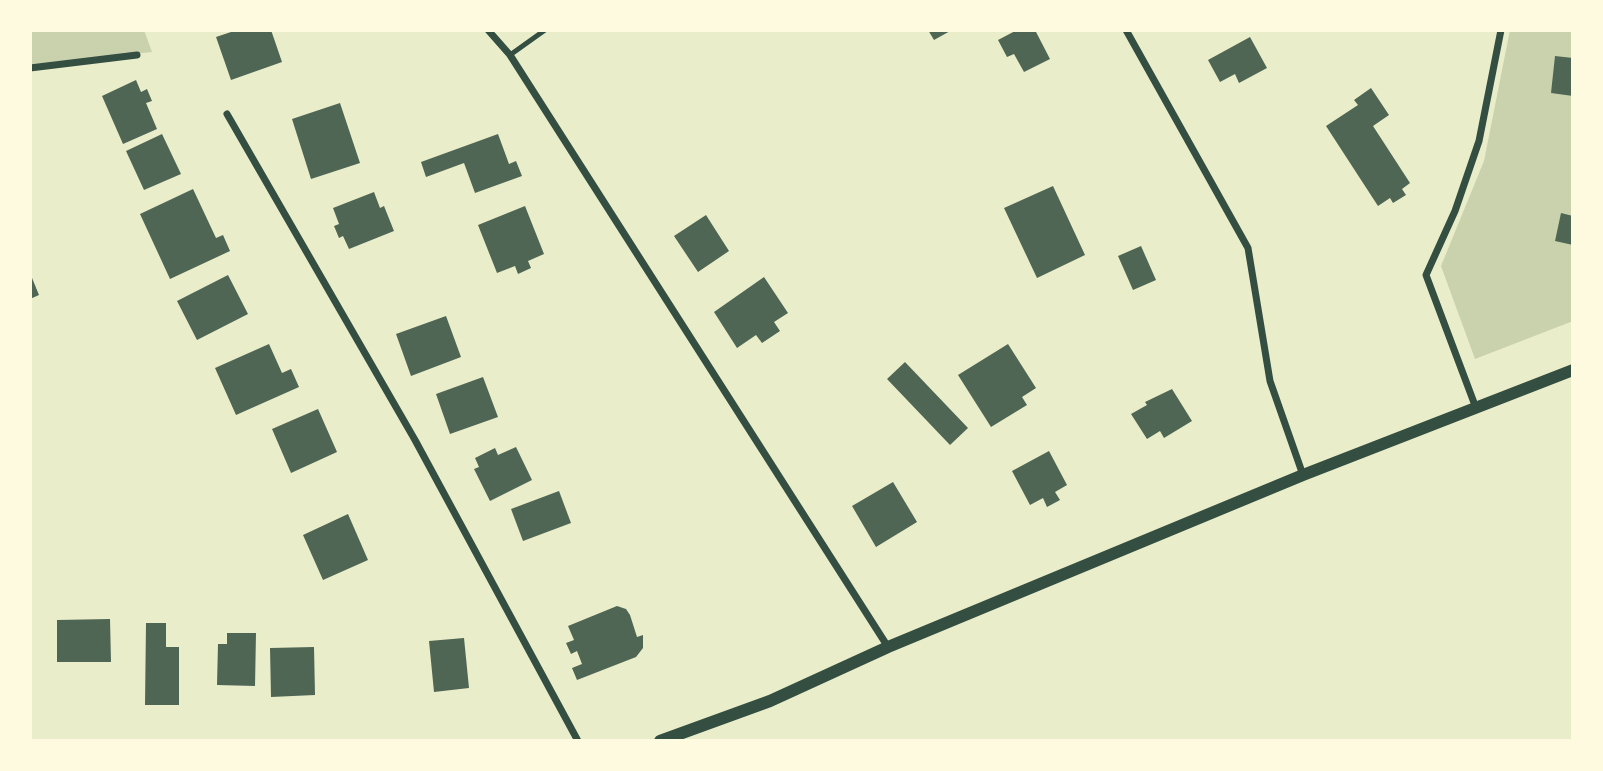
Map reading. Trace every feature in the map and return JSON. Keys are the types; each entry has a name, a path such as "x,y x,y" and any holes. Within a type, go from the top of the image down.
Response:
{"street":[{"path":"488,30 510,55 888,647"},
{"path":"1126,30 1248,248 1270,381 1303,475"},
{"path":"1476,408 1426,275 1455,211 1479,141 1501,30"},
{"path":"30,68 137,55"},
{"path":"227,114 415,440 578,741"},
{"path":"660,741 770,701 888,647 1303,475 1573,370"}],"lane":[{"path":"510,55 545,30"}],"green space":[{"path":"30,30 144,30 152,52 30,65"},
{"path":"1510,30 1573,30 1573,321 1475,359 1441,266 1484,161"}],"building":[{"path":"237,30 271,30 282,62 231,80 216,37"},
{"path":"928,30 952,30 934,40"},
{"path":"1017,30 1035,30 1050,59 1024,72 1014,54 1007,57 998,40"},
{"path":"1250,37 1267,68 1239,83 1235,74 1220,82 1208,60"},
{"path":"1555,56 1573,58 1573,96 1551,93"},
{"path":"136,80 141,92 147,89 152,101 146,103 157,129 123,144 102,96"},
{"path":"1371,88 1389,115 1373,126 1410,183 1402,189 1406,195 1393,203 1390,198 1378,206 1326,126 1358,105 1354,100"},
{"path":"340,103 360,163 311,179 292,119"},
{"path":"162,134 181,174 144,190 126,151"},
{"path":"498,134 509,164 516,161 522,176 475,193 464,163 426,177 421,162"},
{"path":"1053,186 1085,255 1037,278 1004,208"},
{"path":"193,189 216,238 223,235 230,251 170,279 140,214"},
{"path":"374,192 380,208 384,206 394,231 349,249 343,236 339,238 334,226 339,224 333,208"},
{"path":"525,206 544,254 528,261 531,268 518,274 515,266 497,273 478,225"},
{"path":"1561,213 1573,216 1573,245 1555,241"},
{"path":"706,215 729,251 698,272 674,236"},
{"path":"1141,246 1156,280 1133,290 1118,256"},
{"path":"30,273 39,295 30,299"},
{"path":"228,275 248,314 197,340 177,301"},
{"path":"764,277 788,313 774,322 780,331 762,343 756,335 737,348 714,312"},
{"path":"446,316 461,357 411,376 396,334"},
{"path":"269,344 282,373 291,369 299,387 236,415 215,368"},
{"path":"1008,344 1036,388 1022,397 1027,405 991,427 958,375"},
{"path":"905,362 968,428 950,445 887,379"},
{"path":"483,377 498,417 450,434 436,394"},
{"path":"1172,389 1192,421 1164,438 1160,431 1147,439 1131,414 1147,405 1145,402"},
{"path":"318,409 337,452 291,473 272,429"},
{"path":"516,447 532,480 490,501 474,469 479,467 475,458 495,448 498,455"},
{"path":"1049,451 1067,485 1055,492 1060,500 1047,507 1043,498 1030,505 1012,471"},
{"path":"893,482 917,522 876,547 852,506"},
{"path":"559,491 571,523 523,541 511,509"},
{"path":"348,514 368,560 323,580 303,535"},
{"path":"617,606 626,609 630,615 637,637 643,635 643,648 636,657 577,680 572,668 582,664 577,651 571,654 566,643 574,640 568,626"},
{"path":"110,619 111,662 57,662 57,620"},
{"path":"146,623 166,623 166,647 179,647 179,705 145,705"},
{"path":"227,633 256,633 255,686 217,685 218,644 227,644"},
{"path":"464,638 469,688 434,692 429,641"},
{"path":"314,647 315,695 271,697 270,648"}]}
